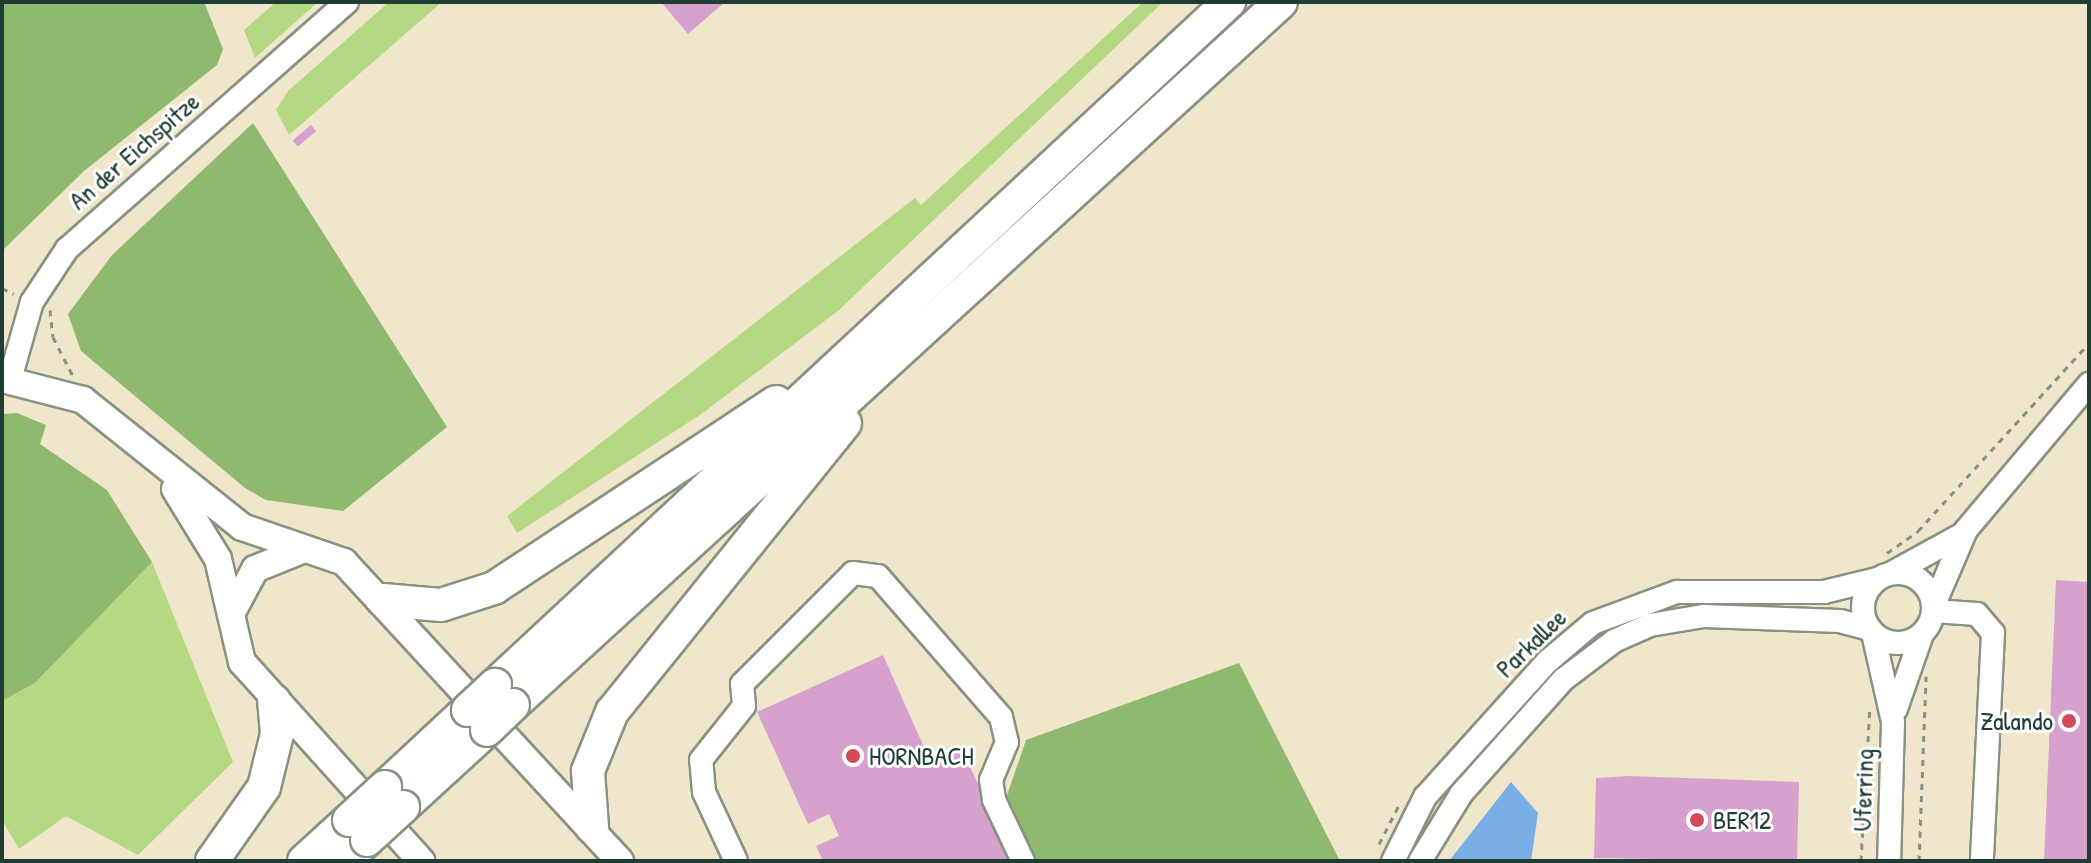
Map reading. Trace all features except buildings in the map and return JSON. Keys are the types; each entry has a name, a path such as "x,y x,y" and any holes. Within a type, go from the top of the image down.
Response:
{"highway":[{"path":"304,861 354,840 394,797 504,695 948,265 1229,2"},
{"path":"504,695 1013,249 1281,2"},
{"path":"592,827 588,771 624,694 847,421 1013,249"},
{"path":"383,600 441,605 517,575 759,414 948,265"},
{"path":"212,861 264,787 277,734 274,701"}],"main road":[{"path":"6,379 90,404 242,527 303,551 344,562 383,600 620,861"},
{"path":"152,457 218,559 242,662 421,861"},
{"path":"231,620 255,569 303,551"}],"street":[{"name":"An der Eichspitze","path":"6,379 32,302 67,249 347,2"},
{"name":"Parkallee","path":"1420,861 1447,810 1547,697 1623,637 1704,616 1840,621 1897,644 1922,634 1966,530 2089,384"},
{"name":"Parkallee","path":"1393,861 1425,797 1548,661 1593,623 1677,592 1824,592 1882,570 1966,530"},
{"path":"1871,631 1863,602 1882,570 1916,578 1933,609 1977,614 1993,633 1982,861"},
{"path":"736,861 704,792 701,760 744,706 742,684 853,573 878,576 1001,717 1007,742 992,790 1023,861"},
{"name":"Uferring","path":"1871,631 1893,722"},
{"name":"Uferring","path":"1889,861 1893,722 1906,665 1922,634"}],"path":[{"path":"57,296 50,326 75,369 73,381"},
{"path":"1882,570 2089,343"},
{"path":"1906,665 1930,678 1919,861"},
{"path":"1861,861 1871,701"}],"green space":[{"path":"2,2 204,2 223,49 217,65 84,171 2,251"},
{"path":"276,2 318,2 255,58 244,30"},
{"path":"389,2 442,2 289,135 276,110 288,91"},
{"path":"1143,2 1163,2 839,310 700,415 517,533 507,516 915,198 921,205"},
{"path":"253,123 447,427 343,511 266,500 245,488 81,351 68,314 112,255"},
{"path":"17,413 46,425 40,444 107,490 152,562 35,683 2,701 2,414"},
{"path":"152,562 233,762 138,855 66,816 19,849 2,820 2,701 35,683"},
{"path":"1239,663 1340,861 1031,861 1004,804 1026,740"}],"water":[{"path":"1511,782 1538,813 1531,861 1449,861"}],"place":[{"name":"Zalando","path":"2069,721"},
{"name":"HORNBACH","path":"853,756"},
{"name":"BER12","path":"1697,820"}]}
